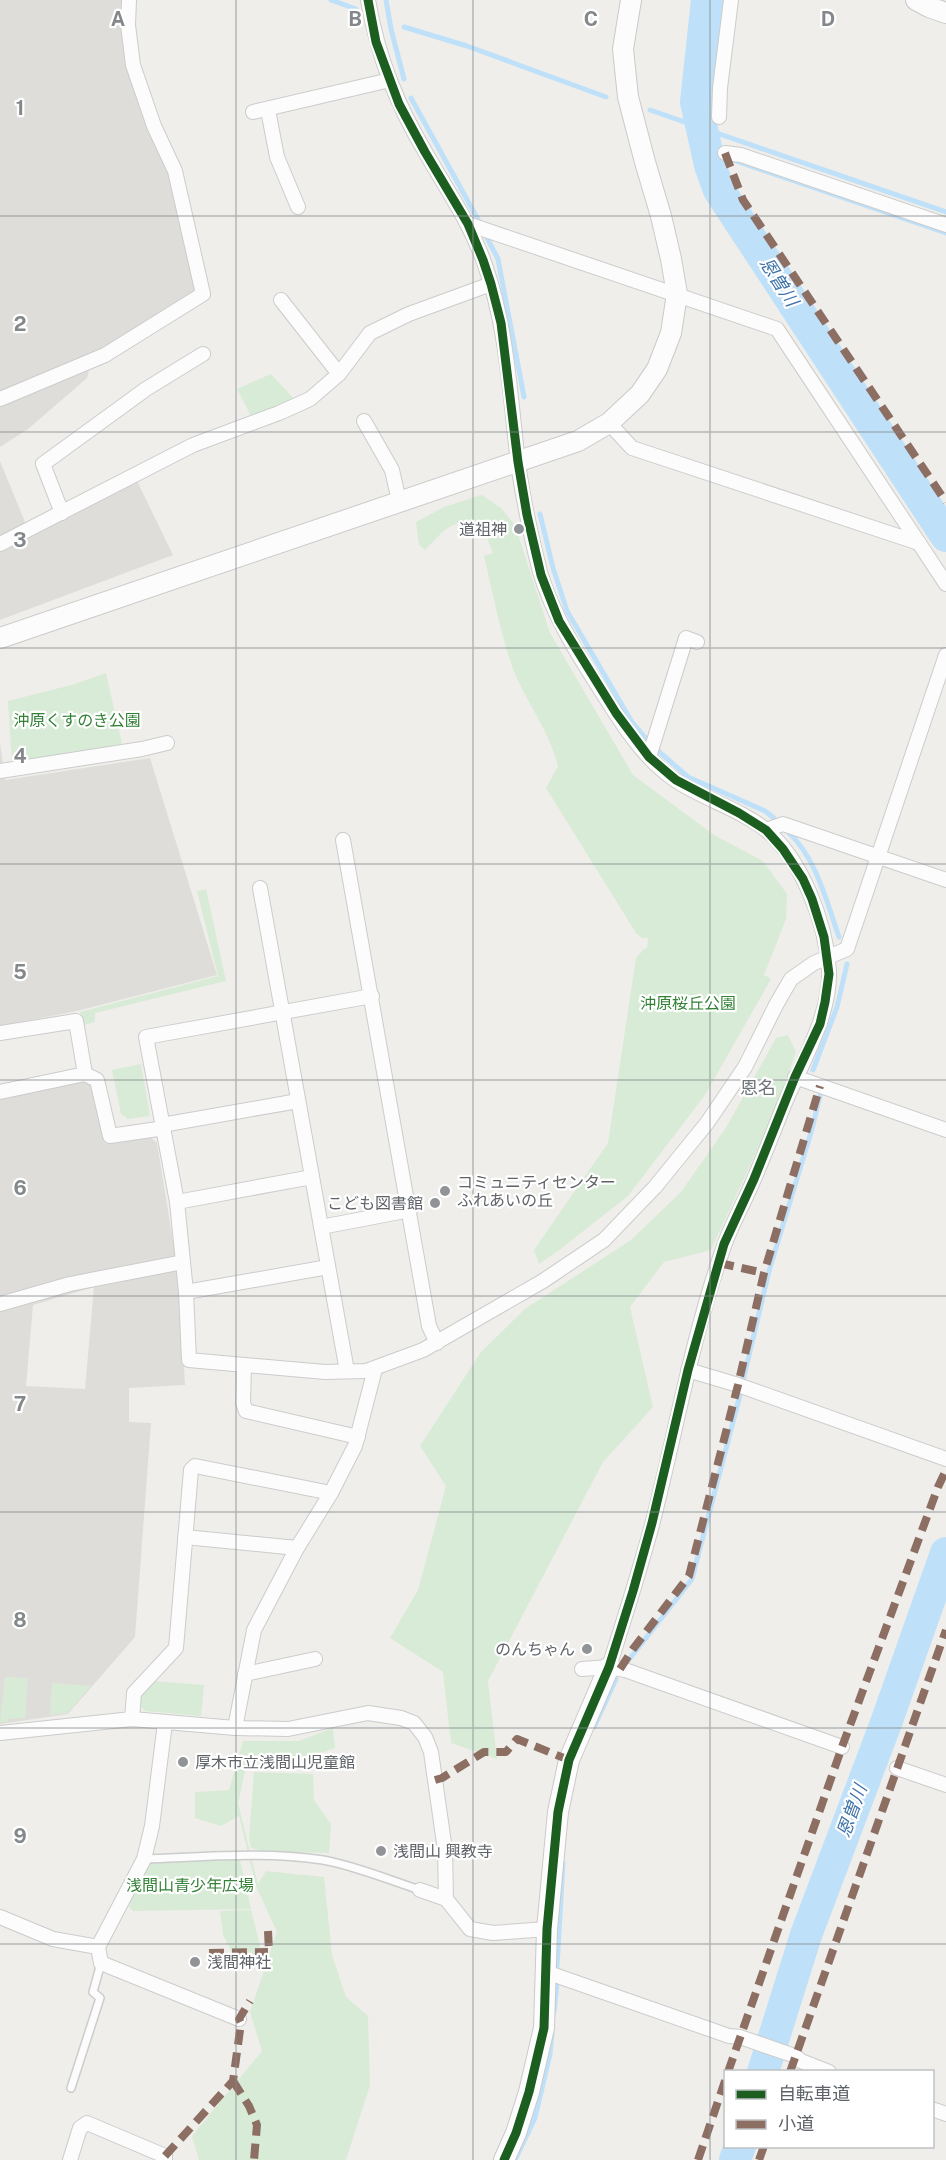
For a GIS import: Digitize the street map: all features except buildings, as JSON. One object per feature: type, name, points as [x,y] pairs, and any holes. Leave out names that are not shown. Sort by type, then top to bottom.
[{"type":"street","points":[[0,399],[105,355],[203,294],[175,171],[154,126],[133,65],[128,25],[129,0]]},
{"type":"street","points":[[368,0],[376,42],[399,104],[425,152],[479,228],[483,260],[501,323],[518,462],[527,515],[541,575],[559,621],[616,713],[649,757],[676,780],[766,830],[783,849],[808,888],[822,930],[829,974],[820,1024],[724,1244],[688,1370],[652,1523],[609,1667],[568,1760],[558,1812],[547,1929],[544,2028],[530,2092],[504,2160]]},
{"type":"street","points":[[0,638],[578,441],[609,423],[640,394],[657,369],[671,333],[677,294],[672,259],[628,97],[623,50],[631,0]]},
{"type":"street","points":[[719,117],[720,87],[731,0]]},
{"type":"street","points":[[916,0],[946,13]]},
{"type":"street","points":[[253,112],[390,80]]},
{"type":"street","points":[[268,110],[284,194],[298,207]]},
{"type":"street","points":[[725,153],[741,155],[946,225]]},
{"type":"street","points":[[479,228],[777,329],[946,584]]},
{"type":"street","points":[[0,544],[194,445],[310,399],[339,374],[370,333],[409,314],[491,285]]},
{"type":"street","points":[[281,300],[339,374]]},
{"type":"street","points":[[62,513],[42,464],[146,389],[203,354]]},
{"type":"street","points":[[364,421],[392,470],[399,501]]},
{"type":"street","points":[[609,423],[633,448],[919,543]]},
{"type":"street","points":[[649,757],[686,638]]},
{"type":"street","points":[[372,996],[147,1037],[177,1202],[186,1292],[189,1360],[325,1372],[375,1369],[411,1356],[437,1343],[543,1281],[604,1240],[616,1229],[655,1187],[707,1123],[745,1067],[789,982],[814,963],[847,949],[946,655]]},
{"type":"street","points":[[0,771],[167,743]]},
{"type":"street","points":[[766,830],[783,824],[946,880]]},
{"type":"street","points":[[343,840],[429,1326],[437,1343]]},
{"type":"street","points":[[260,888],[347,1371]]},
{"type":"street","points":[[0,1033],[76,1021],[85,1074]]},
{"type":"street","points":[[0,1092],[85,1074],[97,1080],[110,1136],[158,1129],[162,1125],[298,1101]]},
{"type":"street","points":[[795,1077],[946,1130]]},
{"type":"street","points":[[177,1202],[312,1177]]},
{"type":"street","points":[[321,1227],[410,1210]]},
{"type":"street","points":[[0,1304],[70,1284],[183,1262]]},
{"type":"street","points":[[186,1292],[328,1267]]},
{"type":"street","points":[[244,1365],[243,1403],[246,1411],[358,1437]]},
{"type":"street","points":[[235,1728],[254,1630],[297,1548],[331,1493],[358,1437],[375,1369]]},
{"type":"street","points":[[688,1370],[738,1385],[946,1459]]},
{"type":"street","points":[[132,1719],[134,1693],[176,1648],[191,1470],[195,1466],[331,1493]]},
{"type":"street","points":[[185,1537],[297,1548]]},
{"type":"street","points":[[246,1674],[315,1659]]},
{"type":"street","points":[[582,1670],[609,1667],[624,1670],[842,1747]]},
{"type":"street","points":[[0,1733],[132,1719],[235,1728],[288,1729],[368,1713],[401,1718],[414,1723],[425,1737],[431,1752],[445,1850],[446,1899]]},
{"type":"street","points":[[165,1723],[152,1826],[144,1858],[99,1947],[101,1963],[239,2019]]},
{"type":"street","points":[[897,1768],[946,1785]]},
{"type":"street","points":[[420,1890],[446,1899],[470,1929],[493,1933],[547,1929]]},
{"type":"street","points":[[0,1917],[53,1939],[99,1947]]},
{"type":"street","points":[[546,1972],[729,2036],[740,2037],[795,2056],[801,2061],[824,2070]]},
{"type":"street","points":[[70,2160],[80,2128],[87,2123],[165,2156],[165,2160]]},
{"type":"lane","points":[[144,1858],[256,1856],[323,1860],[420,1890]]},
{"type":"lane","points":[[71,2088],[100,1998],[93,1992],[101,1963]]},
{"type":"shaded area","points":[[0,0],[121,0],[121,22],[135,92],[171,172],[199,294],[93,356],[87,378],[28,429],[0,447]]},
{"type":"shaded area","points":[[0,461],[29,532],[135,477],[173,555],[0,620]]},
{"type":"shaded area","points":[[0,743],[5,780],[150,758],[217,975],[77,1011],[0,1026]]},
{"type":"shaded area","points":[[86,1080],[93,1086],[105,1143],[150,1137],[157,1143],[179,1278],[185,1385],[129,1388],[129,1422],[151,1423],[135,1637],[68,1714],[0,1724],[0,1097]],"holes":[[[94,1287],[85,1389],[26,1386],[33,1305]]]},
{"type":"green space","points":[[271,374],[296,401],[251,416],[237,389]]},
{"type":"green space","name":"沖原桜丘公園","points":[[482,495],[501,508],[515,525],[550,633],[633,775],[714,835],[763,861],[787,894],[786,919],[764,975],[771,979],[705,1095],[628,1196],[539,1264],[534,1250],[608,1143],[636,958],[647,948],[648,938],[642,938],[636,933],[546,788],[558,766],[549,740],[518,681],[508,655],[484,556],[493,553],[481,523],[455,524],[444,531],[425,550],[419,545],[416,522],[444,507]]},
{"type":"green space","name":"沖原くすのき公園","points":[[106,673],[122,744],[81,754],[12,764],[8,701],[75,684]]},
{"type":"green space","points":[[206,889],[226,981],[95,1013],[95,1022],[84,1025],[80,1012],[218,976],[197,891]]},
{"type":"green space","points":[[788,1035],[796,1052],[775,1111],[711,1250],[664,1262],[630,1307],[653,1407],[603,1462],[488,1681],[497,1759],[451,1743],[443,1672],[390,1638],[418,1590],[446,1486],[420,1446],[481,1352],[525,1309],[631,1240],[681,1192],[727,1126],[776,1038]]},
{"type":"green space","points":[[141,1064],[150,1116],[128,1119],[121,1114],[112,1070]]},
{"type":"green space","points":[[5,1677],[28,1678],[25,1718],[0,1722]]},
{"type":"green space","points":[[153,1681],[204,1685],[201,1716],[145,1711],[139,1705],[140,1695]]},
{"type":"green space","points":[[52,1683],[91,1686],[68,1713],[50,1715]]},
{"type":"green space","points":[[333,1728],[335,1748],[297,1761],[247,1763],[238,1803],[258,1884],[266,1871],[324,1877],[332,1955],[346,1997],[368,2016],[370,2085],[346,2160],[199,2160],[192,2136],[262,2051],[250,2012],[277,1932],[256,1886],[239,1816],[221,1826],[195,1818],[195,1792],[229,1790],[243,1741],[299,1741]]},
{"type":"green space","points":[[254,1772],[313,1774],[314,1800],[331,1824],[329,1853],[262,1851],[251,1848],[249,1839]]},
{"type":"green space","name":"浅間山青少年広場","points":[[146,1860],[240,1860],[251,1909],[133,1911],[129,1907]]},
{"type":"green space","points":[[251,1910],[260,1945],[255,1959],[234,1957],[223,1935],[220,1911]]},
{"type":"waterway","points":[[331,0],[356,9]]},
{"type":"waterway","points":[[386,0],[404,79]]},
{"type":"waterway","name":"恩曽川","points":[[707,0],[696,102],[710,165],[719,190],[946,536]]},
{"type":"waterway","points":[[404,27],[467,46],[606,97]]},
{"type":"waterway","points":[[411,98],[481,225]]},
{"type":"waterway","points":[[650,110],[946,212]]},
{"type":"waterway","points":[[730,159],[946,233]]},
{"type":"waterway","points":[[709,161],[720,160]]},
{"type":"waterway","points":[[485,234],[498,259],[524,397]]},
{"type":"waterway","points":[[540,514],[553,568],[567,611],[632,722],[648,741]]},
{"type":"waterway","points":[[656,749],[688,777],[765,811],[774,818]]},
{"type":"waterway","points":[[788,832],[798,842],[813,867],[839,937]]},
{"type":"waterway","points":[[813,1070],[837,1007],[847,964]]},
{"type":"waterway","points":[[743,1381],[769,1271],[820,1096]]},
{"type":"waterway","points":[[624,1666],[692,1579],[740,1395]]},
{"type":"waterway","name":"恩曽川","points":[[764,2070],[806,1935],[886,1723],[946,1553]]},
{"type":"waterway","points":[[594,1727],[616,1679]]},
{"type":"waterway","points":[[557,1966],[563,1863]]},
{"type":"waterway","points":[[554,2012],[557,1984]]},
{"type":"waterway","points":[[515,2160],[535,2118],[550,2054],[552,2033]]},
{"type":"waterway","name":"恩曽川","points":[[735,2160],[739,2148]]},
{"type":"marked path","points":[[725,153],[743,200],[946,502]]},
{"type":"marked path","points":[[620,1669],[689,1576],[764,1273],[820,1086]]},
{"type":"marked path","points":[[719,1263],[764,1273]]},
{"type":"marked path","points":[[729,2070],[842,1747],[946,1470]]},
{"type":"marked path","points":[[791,2070],[946,1630]]},
{"type":"marked path","points":[[435,1780],[484,1752],[506,1752],[517,1739],[569,1760]]},
{"type":"marked path","points":[[268,1931],[269,1951]]},
{"type":"marked path","points":[[209,1953],[268,1952]]},
{"type":"marked path","points":[[165,2156],[233,2081],[241,2023],[239,2019],[250,2001]]},
{"type":"marked path","points":[[233,2081],[249,2106],[257,2125],[254,2160]]},
{"type":"marked path","points":[[698,2160],[724,2084]]},
{"type":"marked path","points":[[759,2160],[763,2148]]},
{"type":"cycle path","points":[[368,0],[376,42],[399,104],[468,224],[491,284],[501,323],[518,462],[527,515],[541,575],[559,621],[616,713],[649,757],[676,780],[766,830],[783,849],[803,879],[812,899],[824,937],[829,974],[820,1024],[724,1244],[688,1370],[652,1523],[633,1591],[609,1667],[569,1760],[558,1812],[547,1929],[544,2028],[529,2092],[516,2133],[504,2160]]},
{"type":"place","name":"道祖神","points":[[519,529]]},
{"type":"place","name":"コミュニティセンター ふれあいの丘","points":[[445,1191]]},
{"type":"place","name":"こども図書館","points":[[435,1203]]},
{"type":"place","name":"のんちゃん","points":[[587,1649]]},
{"type":"place","name":"厚木市立浅間山児童館","points":[[183,1762]]},
{"type":"place","name":"浅間山 興教寺","points":[[381,1851]]},
{"type":"place","name":"浅間神社","points":[[195,1962]]},
{"type":"district","name":"恩名","points":[[758,1088]]}]
